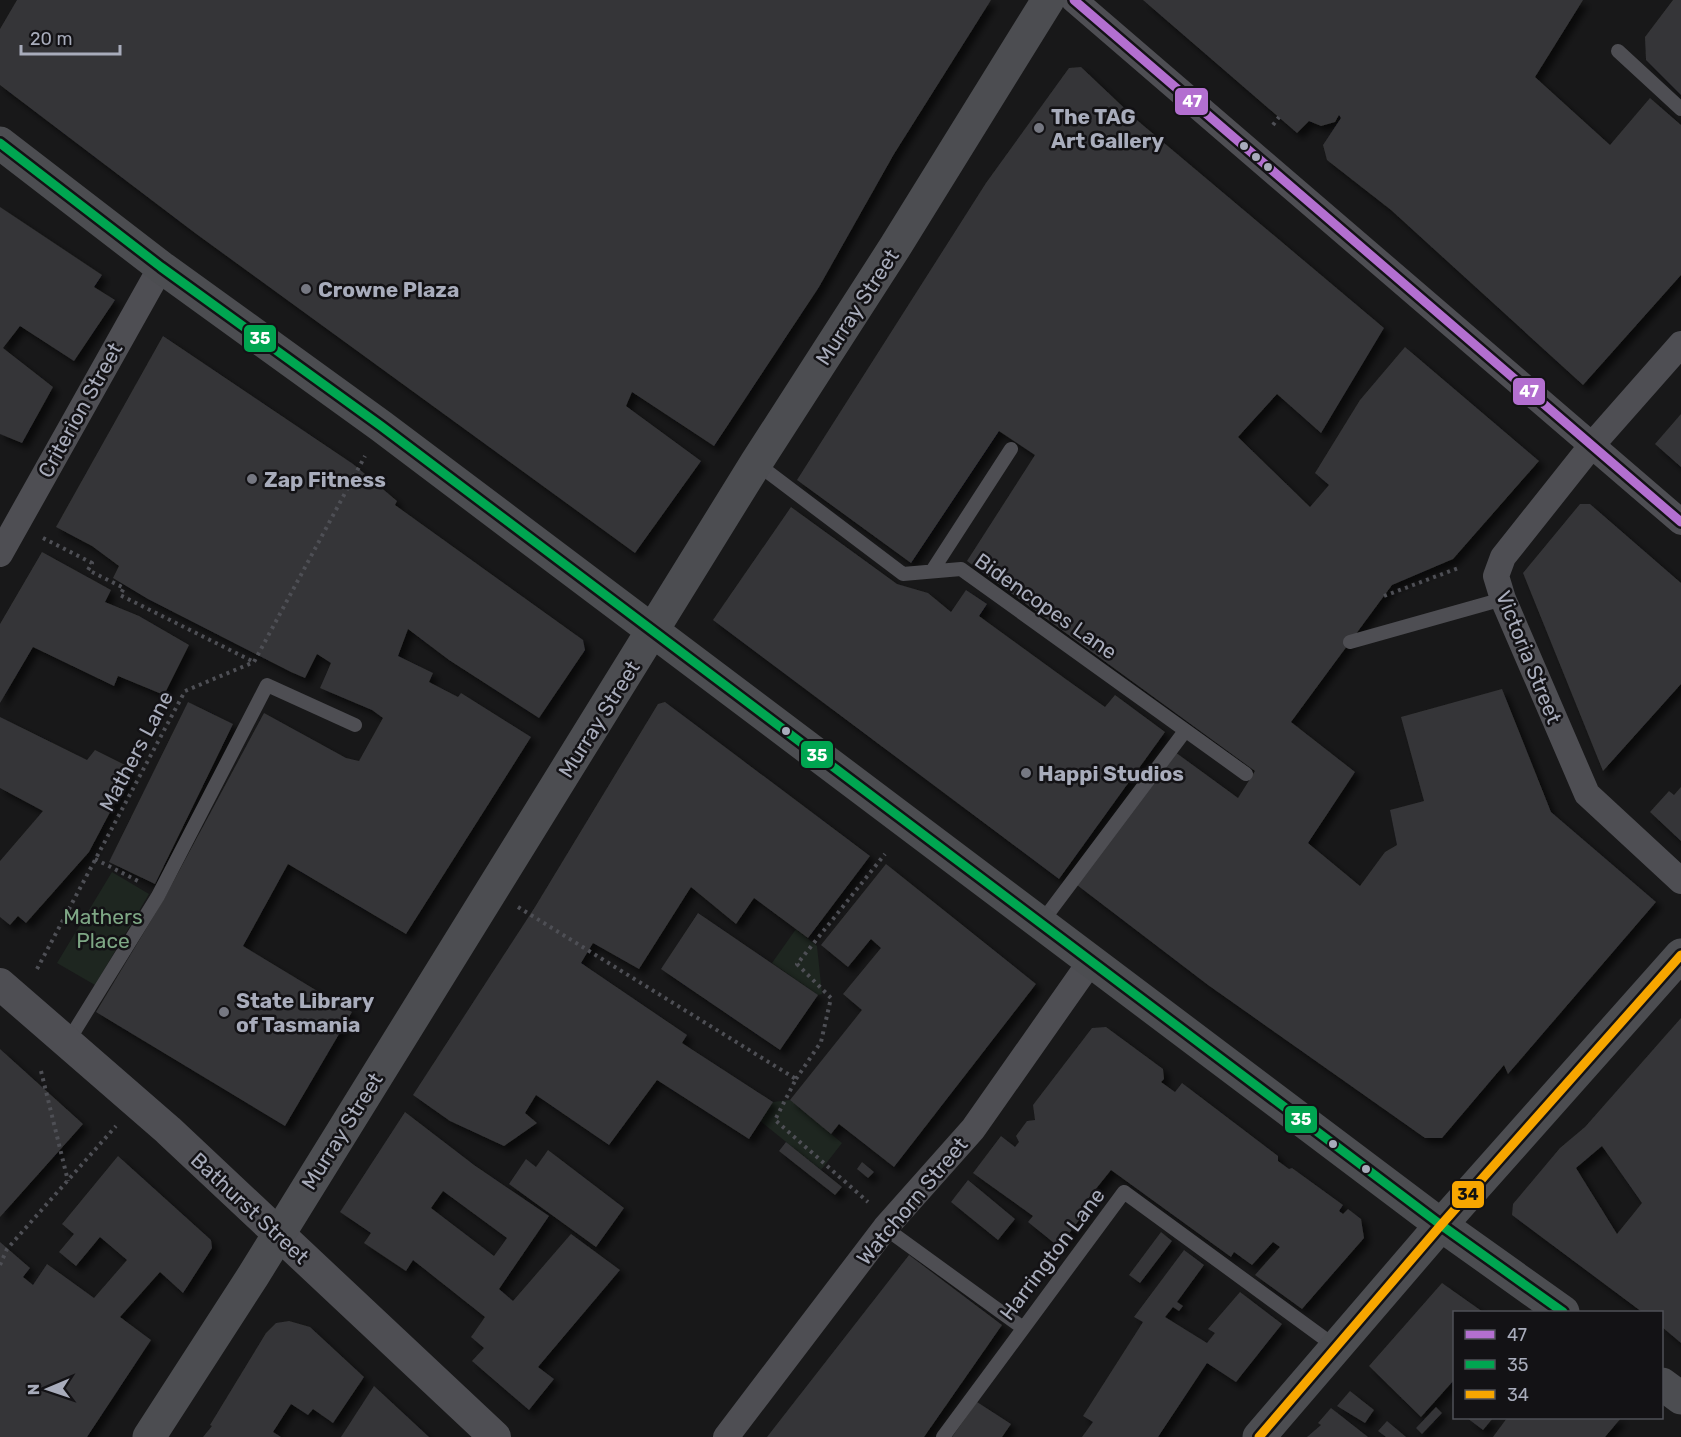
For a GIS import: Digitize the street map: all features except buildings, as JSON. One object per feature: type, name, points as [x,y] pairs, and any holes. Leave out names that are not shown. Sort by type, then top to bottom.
[{"type":"main road","name":"Murray Street","points":[[149,1437],[1048,0]]},
{"type":"main road","points":[[0,143],[161,267],[381,426],[1441,1225],[1562,1311]]},
{"type":"main road","points":[[1259,1437],[1441,1225],[1681,955]]},
{"type":"main road","points":[[1663,1385],[1681,1398]]},
{"type":"street","points":[[1074,0],[1681,522]]},
{"type":"street","name":"Criterion Street","points":[[0,554],[161,267]]},
{"type":"street","name":"Victoria Street","points":[[1681,344],[1592,445],[1503,557],[1496,576],[1525,656],[1587,794],[1681,881]]},
{"type":"street","name":"Watchorn Street","points":[[726,1437],[880,1218],[973,1129],[1091,961]]},
{"type":"street","name":"Bathurst Street","points":[[0,984],[136,1102],[495,1437]]},
{"type":"lane","points":[[1618,51],[1681,109]]},
{"type":"lane","points":[[932,572],[1011,449]]},
{"type":"lane","name":"Bidencopes Lane","points":[[756,464],[903,574],[961,569],[1246,774]]},
{"type":"lane","points":[[1350,642],[1503,598]]},
{"type":"lane","points":[[67,1043],[159,892],[267,685],[355,725]]},
{"type":"lane","points":[[1041,923],[1185,731]]},
{"type":"lane","name":"Harrington Lane","points":[[943,1437],[1124,1192],[1336,1347]]},
{"type":"lane","points":[[880,1218],[1023,1328]]},
{"type":"path","points":[[1272,124],[1279,117]]},
{"type":"path","points":[[39,536],[92,563],[88,570],[124,588],[120,595],[254,662],[381,426]]},
{"type":"path","points":[[1384,596],[1461,567]]},
{"type":"path","name":"Mathers Lane","points":[[37,969],[186,691],[254,662]]},
{"type":"path","points":[[880,1218],[775,1120],[796,1078],[821,1042],[831,998],[797,964],[885,854]]},
{"type":"path","points":[[95,859],[159,892]]},
{"type":"path","points":[[492,891],[796,1078]]},
{"type":"path","points":[[41,1071],[68,1182]]},
{"type":"path","points":[[0,1265],[7,1249],[136,1102]]},
{"type":"green space","name":"Mathers Place","points":[[112,872],[149,894],[95,985],[57,963]]},
{"type":"green space","points":[[796,929],[817,946],[822,994],[818,995],[772,963]]},
{"type":"green space","points":[[790,1100],[842,1143],[821,1170],[760,1121],[773,1102]]},
{"type":"transit line","name":"47","points":[[1074,0],[1681,522]]},
{"type":"transit line","name":"35","points":[[0,143],[161,267],[381,426],[1441,1225],[1562,1311]]},
{"type":"transit line","name":"34","points":[[1259,1437],[1441,1225],[1681,955]]},
{"type":"place","name":"The TAG Art Gallery","points":[[1039,128]]},
{"type":"place","name":"Crowne Plaza","points":[[306,289]]},
{"type":"place","name":"Zap Fitness","points":[[252,479]]},
{"type":"place","name":"Happi Studios","points":[[1026,773]]},
{"type":"place","name":"State Library of Tasmania","points":[[224,1012]]}]
